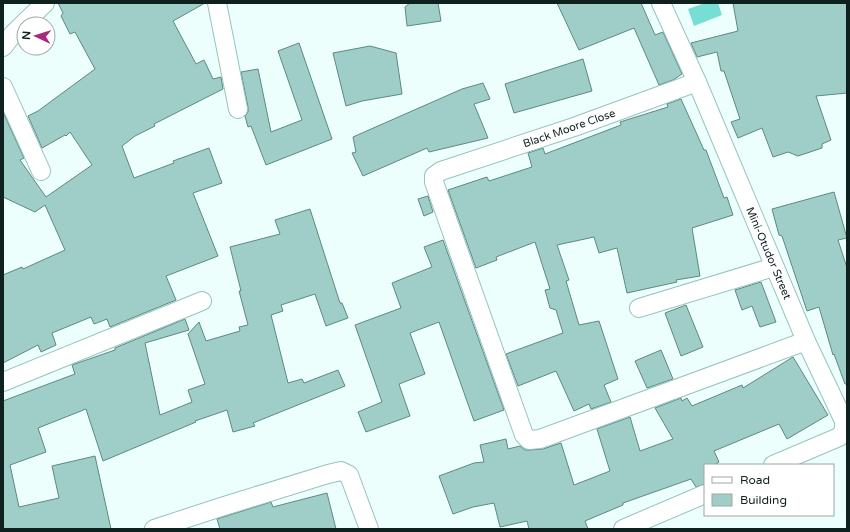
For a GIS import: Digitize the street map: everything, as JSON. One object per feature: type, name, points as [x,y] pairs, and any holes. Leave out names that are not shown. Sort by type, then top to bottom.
[{"type":"street","points":[[3,47],[13,34],[45,3]]},
{"type":"street","points":[[217,3],[238,109]]},
{"type":"street","name":"Mini-Otudor Street","points":[[661,3],[697,82],[806,341],[844,421],[844,431],[839,437],[775,464]]},
{"type":"street","name":"Black Moore Close","points":[[697,82],[574,127],[441,171],[434,176],[434,182],[524,435],[529,440],[540,439],[806,341]]},
{"type":"street","points":[[3,86],[41,171]]},
{"type":"street","points":[[639,308],[774,267]]},
{"type":"street","points":[[3,382],[202,301]]},
{"type":"street","points":[[154,529],[262,494],[341,471],[349,475],[369,529]]},
{"type":"street","points":[[624,529],[704,494]]},
{"type":"water","points":[[705,3],[718,3],[722,15],[694,26],[688,9]]},
{"type":"building","points":[[58,3],[205,3],[173,21],[196,64],[204,60],[213,79],[221,77],[223,89],[154,124],[155,126],[135,136],[122,146],[134,178],[174,163],[173,161],[209,148],[222,183],[193,193],[218,256],[166,276],[176,300],[110,327],[107,319],[94,324],[91,317],[52,333],[56,345],[41,352],[38,345],[3,363],[3,275],[22,267],[23,269],[65,250],[45,205],[35,212],[3,197],[3,112],[24,158],[20,160],[46,197],[92,165],[70,132],[66,136],[65,135],[42,148],[28,116],[38,111],[95,69],[75,32],[70,34],[61,16],[63,13]]},
{"type":"building","points":[[410,3],[438,3],[441,21],[407,26],[405,7]]},
{"type":"building","points":[[557,3],[641,3],[655,35],[663,32],[682,74],[673,80],[659,85],[634,28],[579,50]]},
{"type":"building","points":[[733,3],[847,3],[847,93],[816,96],[831,140],[822,144],[822,148],[798,156],[788,152],[773,157],[762,128],[738,138],[731,122],[740,119],[724,71],[721,71],[717,52],[697,57],[691,43],[738,31]]},
{"type":"building","points":[[299,43],[332,139],[266,165],[251,126],[248,127],[245,116],[248,112],[248,107],[241,72],[258,69],[271,132],[302,120],[278,51]]},
{"type":"building","points":[[370,46],[396,53],[402,94],[362,101],[346,106],[333,53]]},
{"type":"building","points":[[583,59],[592,91],[514,113],[505,84]]},
{"type":"building","points":[[483,83],[490,99],[474,104],[488,138],[429,152],[427,148],[363,176],[352,153],[356,152],[353,137],[462,89]]},
{"type":"building","points":[[681,99],[704,150],[706,150],[724,198],[727,197],[733,215],[692,228],[700,276],[676,280],[677,282],[627,293],[617,248],[599,253],[594,237],[557,245],[569,280],[566,281],[579,325],[599,321],[618,379],[604,385],[611,402],[591,409],[589,404],[574,411],[556,371],[518,386],[506,354],[563,333],[556,310],[550,308],[545,290],[550,289],[535,242],[496,257],[497,260],[476,268],[448,190],[487,177],[489,181],[532,167],[528,153],[543,148],[545,154],[621,125],[620,122],[668,107],[667,104]]},
{"type":"building","points":[[834,192],[847,238],[838,240],[847,268],[847,384],[845,384],[834,354],[833,355],[819,307],[807,311],[782,236],[779,235],[772,209]]},
{"type":"building","points":[[428,196],[433,212],[424,216],[418,199]]},
{"type":"building","points":[[310,209],[340,303],[342,303],[348,318],[326,326],[315,294],[281,305],[283,311],[271,315],[288,383],[302,379],[304,383],[338,370],[345,386],[253,423],[255,426],[233,432],[227,410],[195,421],[196,422],[103,461],[86,409],[38,428],[46,452],[10,465],[19,507],[59,498],[52,466],[95,456],[111,529],[3,529],[3,401],[75,374],[72,365],[115,350],[115,348],[185,319],[189,330],[145,343],[160,415],[192,402],[188,390],[205,384],[188,334],[199,322],[206,341],[240,331],[239,327],[248,325],[230,247],[280,234],[275,220]]},
{"type":"building","points":[[443,240],[504,410],[474,421],[439,322],[410,333],[425,374],[399,384],[410,416],[366,432],[358,412],[382,402],[355,325],[401,308],[392,283],[432,267],[424,247]]},
{"type":"building","points":[[761,282],[776,322],[760,327],[752,306],[742,310],[735,290]]},
{"type":"building","points":[[686,305],[703,347],[681,356],[665,313]]},
{"type":"building","points":[[661,350],[673,379],[647,388],[635,361]]},
{"type":"building","points":[[793,357],[828,415],[787,439],[779,424],[714,451],[719,462],[716,464],[704,464],[704,484],[696,487],[691,479],[623,503],[623,505],[585,521],[588,529],[529,529],[527,521],[500,527],[494,503],[473,507],[453,514],[439,476],[474,463],[484,462],[480,445],[506,439],[508,449],[520,446],[525,450],[543,449],[561,443],[574,485],[610,471],[597,429],[630,417],[640,451],[673,439],[655,408],[681,398],[682,401],[687,398],[692,406],[742,385],[743,388]]},
{"type":"building","points":[[327,493],[336,529],[220,529],[217,519],[271,502],[273,507]]}]
